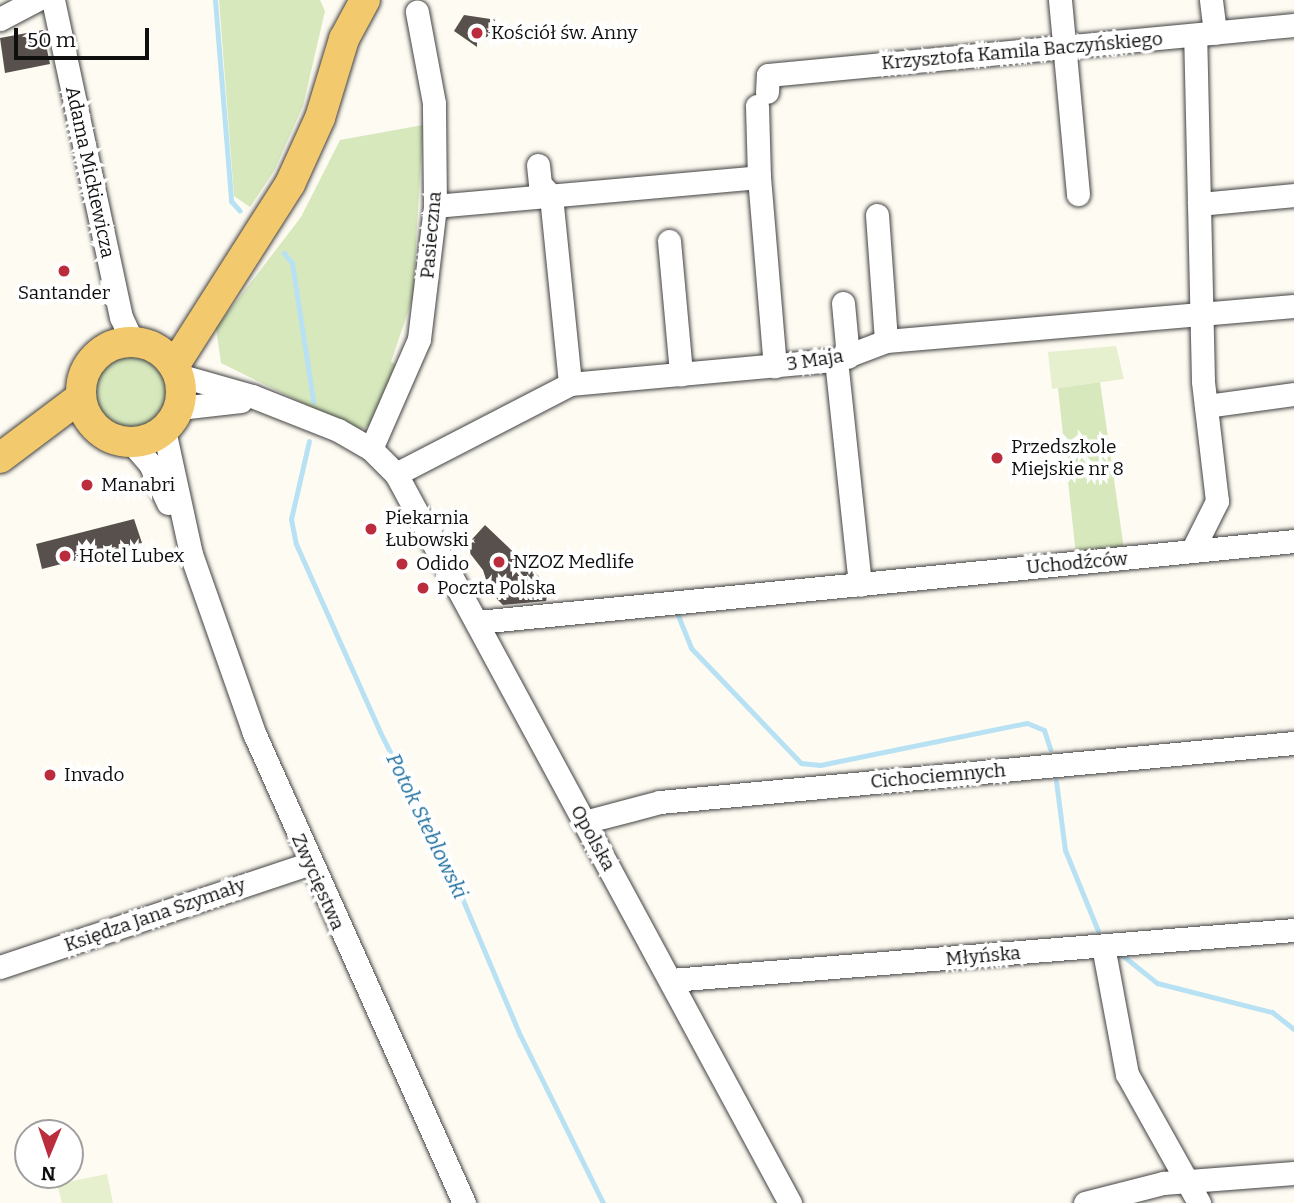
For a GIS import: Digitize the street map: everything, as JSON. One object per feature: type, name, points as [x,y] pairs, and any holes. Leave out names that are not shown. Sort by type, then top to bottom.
[{"type":"main road","points":[[344,0],[344,39]]},
{"type":"main road","points":[[5,454],[80,430],[98,430],[131,442],[171,419],[176,370],[235,268],[270,218],[320,118],[344,39],[365,0]]},
{"type":"main road","points":[[5,454],[81,397],[93,358],[140,343],[235,268]]},
{"type":"main road","points":[[140,343],[176,370]]},
{"type":"main road","points":[[81,397],[98,430]]},
{"type":"street","points":[[0,19],[36,0]]},
{"type":"street","name":"Adama Mickiewicza","points":[[53,0],[121,317],[140,343]]},
{"type":"street","points":[[1060,0],[1078,194]]},
{"type":"street","points":[[1192,551],[1217,501],[1206,406],[1200,311],[1199,204],[1205,34],[1211,0]]},
{"type":"street","name":"Pasieczna","points":[[370,449],[419,339],[435,206],[434,103],[417,12]]},
{"type":"street","name":"Krzysztofa Kamila Baczyńskiego","points":[[759,177],[762,99],[768,75],[1294,25]]},
{"type":"street","points":[[538,165],[540,184],[551,196],[570,384]]},
{"type":"street","points":[[435,206],[759,177],[775,366]]},
{"type":"street","points":[[1199,204],[1294,195]]},
{"type":"street","points":[[877,215],[886,341]]},
{"type":"street","points":[[669,241],[681,374]]},
{"type":"street","points":[[843,303],[842,358],[860,585]]},
{"type":"street","name":"3 Maja","points":[[396,474],[570,384],[842,358],[886,341],[1200,311],[1294,306]]},
{"type":"street","points":[[176,370],[269,404],[370,449],[396,474]]},
{"type":"street","points":[[1206,406],[1294,394]]},
{"type":"street","points":[[171,419],[212,402],[269,404]]},
{"type":"street","name":"Zwycięstwa","points":[[171,419],[191,554]]},
{"type":"street","name":"Zwycięstwa","points":[[131,442],[150,464],[191,554],[254,733],[464,1203]]},
{"type":"street","name":"Opolska","points":[[396,474],[790,1203]]},
{"type":"street","name":"Uchodźców","points":[[478,622],[1294,541]]},
{"type":"street","name":"Cichociemnych","points":[[584,822],[660,802],[1294,743]]},
{"type":"street","name":"Księdza Jana Szymały","points":[[0,967],[310,863]]},
{"type":"street","name":"Młyńska","points":[[671,980],[1294,930]]},
{"type":"street","points":[[1103,946],[1127,1074],[1199,1203]]},
{"type":"street","points":[[1085,1203],[1186,1181],[1294,1173]]},
{"type":"green space","points":[[219,0],[320,0],[325,11],[303,106],[274,171],[250,207],[234,196]]},
{"type":"green space","points":[[423,125],[413,297],[391,362],[399,366],[375,422],[359,431],[221,363],[216,328],[301,217],[340,140]]},
{"type":"green space","points":[[1116,346],[1124,379],[1052,389],[1048,352]]},
{"type":"green space","points":[[131,355],[146,358],[158,366],[166,378],[169,393],[166,408],[158,420],[146,428],[131,431],[116,428],[104,420],[96,408],[93,393],[96,378],[104,366],[116,358]]},
{"type":"green space","points":[[1100,382],[1124,549],[1076,555],[1058,388]]},
{"type":"green space","points":[[107,1174],[113,1203],[62,1203],[58,1189],[84,1189],[84,1179]]},
{"type":"building","name":"Kościół św. Anny","points":[[464,15],[497,20],[497,36],[477,38],[477,47],[454,31]]},
{"type":"building","points":[[43,30],[50,64],[5,73],[0,38]]},
{"type":"building","name":"Hotel Lubex","points":[[134,519],[142,543],[42,569],[36,544]]},
{"type":"building","name":"NZOZ Medlife","points":[[485,525],[549,586],[546,601],[503,605],[490,592],[483,570],[465,547]]},
{"type":"waterway","name":"Potok Steblowski","points":[[215,0],[231,201],[240,211]]},
{"type":"waterway","name":"Potok Steblowski","points":[[284,253],[292,263],[313,401]]},
{"type":"waterway","name":"Potok Steblowski","points":[[309,441],[291,519],[296,544],[380,732],[454,879],[520,1035],[603,1203]]},
{"type":"waterway","points":[[677,613],[691,648],[801,763],[820,765],[1027,723],[1044,730],[1050,749]]},
{"type":"waterway","points":[[1056,781],[1065,850],[1098,931]]},
{"type":"waterway","points":[[1122,955],[1157,983],[1272,1012],[1294,1029]]},
{"type":"place","name":"Kościół św. Anny","points":[[477,33]]},
{"type":"place","name":"Santander","points":[[64,271]]},
{"type":"place","name":"Przedszkole Miejskie nr 8","points":[[997,458]]},
{"type":"place","name":"Manabri","points":[[87,485]]},
{"type":"place","name":"Piekarnia Łubowski","points":[[371,529]]},
{"type":"place","name":"Hotel Lubex","points":[[65,556]]},
{"type":"place","name":"NZOZ Medlife","points":[[499,562]]},
{"type":"place","name":"Odido","points":[[402,564]]},
{"type":"place","name":"Poczta Polska","points":[[423,588]]},
{"type":"place","name":"Invado","points":[[50,775]]}]
